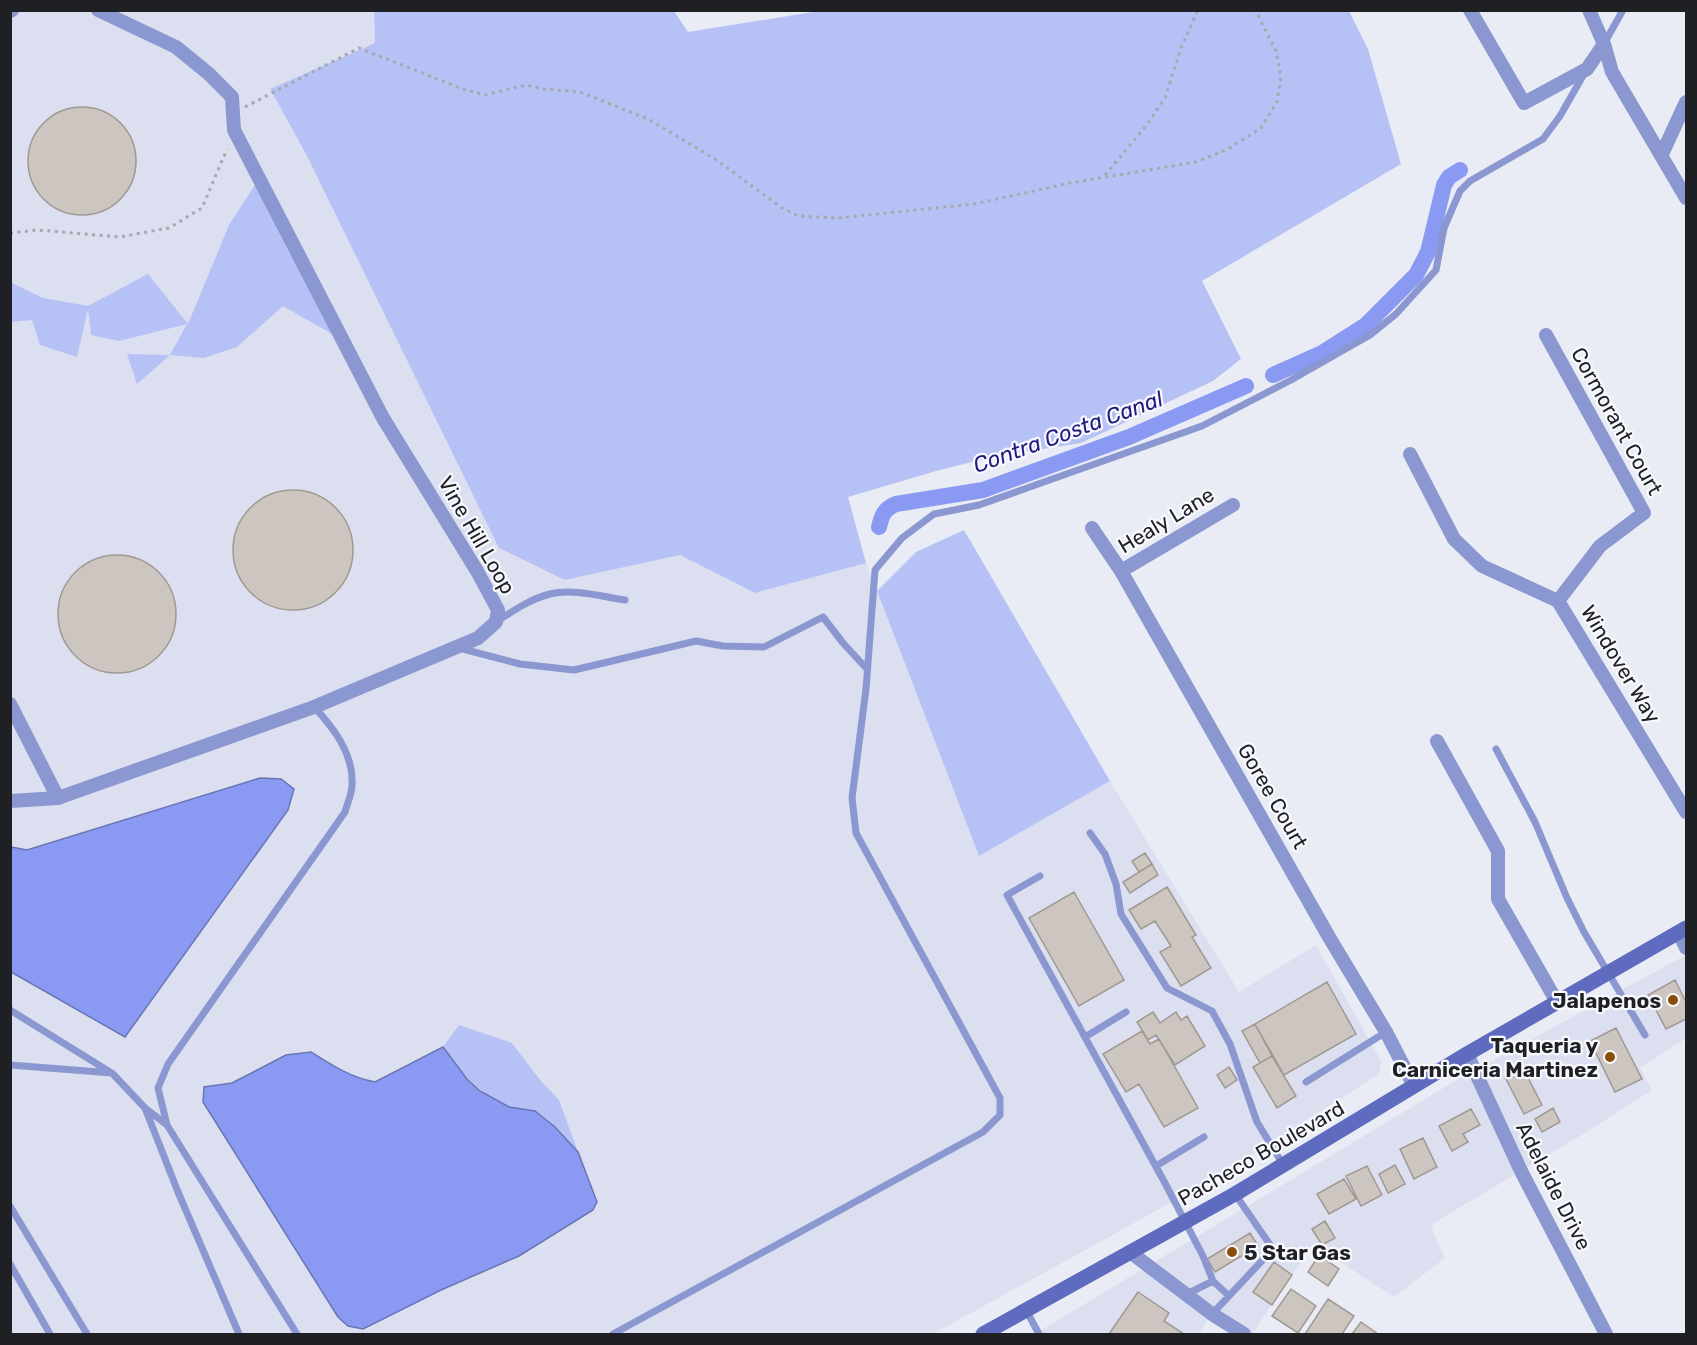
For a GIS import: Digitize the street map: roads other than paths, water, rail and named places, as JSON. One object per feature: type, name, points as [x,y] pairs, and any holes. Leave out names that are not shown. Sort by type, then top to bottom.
[{"type":"main road","name":"Pacheco Boulevard","points":[[983,1335],[1284,1166],[1467,1054],[1683,931]]},
{"type":"street","name":"Vine Hill Loop","points":[[10,801],[58,798],[314,706],[478,638],[496,622],[498,610],[477,571],[383,418],[234,130],[232,97],[176,47],[98,10]]},
{"type":"street","points":[[1470,10],[1524,103],[1587,69],[1604,44]]},
{"type":"street","points":[[1589,10],[1604,44],[1612,72],[1686,198]]},
{"type":"street","points":[[1662,154],[1686,102]]},
{"type":"street","name":"Cormorant Court","points":[[1546,335],[1644,513],[1600,546],[1558,601]]},
{"type":"street","name":"Windover Way","points":[[1410,454],[1454,539],[1482,566],[1558,601],[1686,812]]},
{"type":"street","name":"Healy Lane","points":[[1121,571],[1233,505]]},
{"type":"street","name":"Goree Court","points":[[1092,528],[1121,571],[1329,937],[1386,1032],[1414,1086]]},
{"type":"street","points":[[10,704],[58,798]]},
{"type":"street","points":[[1437,741],[1498,851],[1498,899],[1557,1002]]},
{"type":"street","points":[[1683,931],[1686,948]]},
{"type":"street","name":"Adelaide Drive","points":[[1467,1054],[1522,1173],[1606,1335]]},
{"type":"street","points":[[1130,1252],[1212,1314],[1244,1335]]},
{"type":"lane","points":[[1604,44],[1623,10]]},
{"type":"lane","points":[[613,1335],[983,1132],[1000,1115],[1000,1098],[856,833],[852,798],[867,669],[875,570],[902,538],[934,514],[979,505],[1202,426],[1291,380],[1370,335],[1396,314],[1436,270],[1444,228],[1460,191],[1470,181],[1543,139],[1560,116],[1587,69]]},
{"type":"lane","points":[[496,622],[523,605],[552,593],[584,594],[625,600]]},
{"type":"lane","points":[[456,647],[520,664],[574,670],[696,641],[723,646],[764,646],[823,617],[867,669]]},
{"type":"lane","points":[[297,1335],[167,1125],[158,1088],[168,1064],[345,812],[352,784],[347,754],[333,727],[314,706]]},
{"type":"lane","points":[[1496,749],[1535,822],[1578,918],[1645,1035]]},
{"type":"lane","points":[[1090,833],[1105,854],[1116,884],[1121,914],[1167,988],[1212,1011],[1230,1044],[1257,1122],[1284,1166]]},
{"type":"lane","points":[[1040,876],[1006,895],[1156,1166],[1203,1256],[1213,1281],[1229,1296]]},
{"type":"lane","points":[[10,1010],[112,1073],[145,1107],[167,1125]]},
{"type":"lane","points":[[1085,1037],[1126,1012]]},
{"type":"lane","points":[[1306,1082],[1386,1032]]},
{"type":"lane","points":[[10,1065],[112,1073]]},
{"type":"lane","points":[[145,1107],[178,1192],[239,1335]]},
{"type":"lane","points":[[1156,1166],[1204,1137]]},
{"type":"lane","points":[[1212,1314],[1273,1250],[1235,1194]]},
{"type":"lane","points":[[10,1206],[87,1335]]},
{"type":"lane","points":[[10,1264],[50,1335]]},
{"type":"lane","points":[[1187,1295],[1213,1281]]},
{"type":"lane","points":[[1026,1310],[1038,1335]]},
{"type":"water","points":[[260,778],[281,779],[294,789],[288,810],[125,1037],[11,972],[11,847],[27,850]]},
{"type":"water","points":[[443,1047],[467,1079],[480,1091],[509,1107],[535,1111],[554,1126],[578,1152],[597,1202],[593,1210],[519,1256],[441,1290],[363,1329],[348,1326],[338,1317],[203,1102],[204,1087],[232,1083],[286,1055],[311,1052],[350,1074],[375,1082]]},
{"type":"waterway","name":"Contra Costa Canal","points":[[1273,375],[1322,353],[1366,325],[1416,275],[1428,252],[1444,185],[1449,177],[1460,170]]},
{"type":"waterway","name":"Contra Costa Canal","points":[[879,527],[884,513],[896,504],[983,490],[1129,437],[1246,386]]},
{"type":"place","name":"Jalapenos","points":[[1673,1000]]},
{"type":"place","name":"Taqueria y Carniceria Martinez","points":[[1610,1057]]},
{"type":"place","name":"5 Star Gas","points":[[1232,1252]]}]
